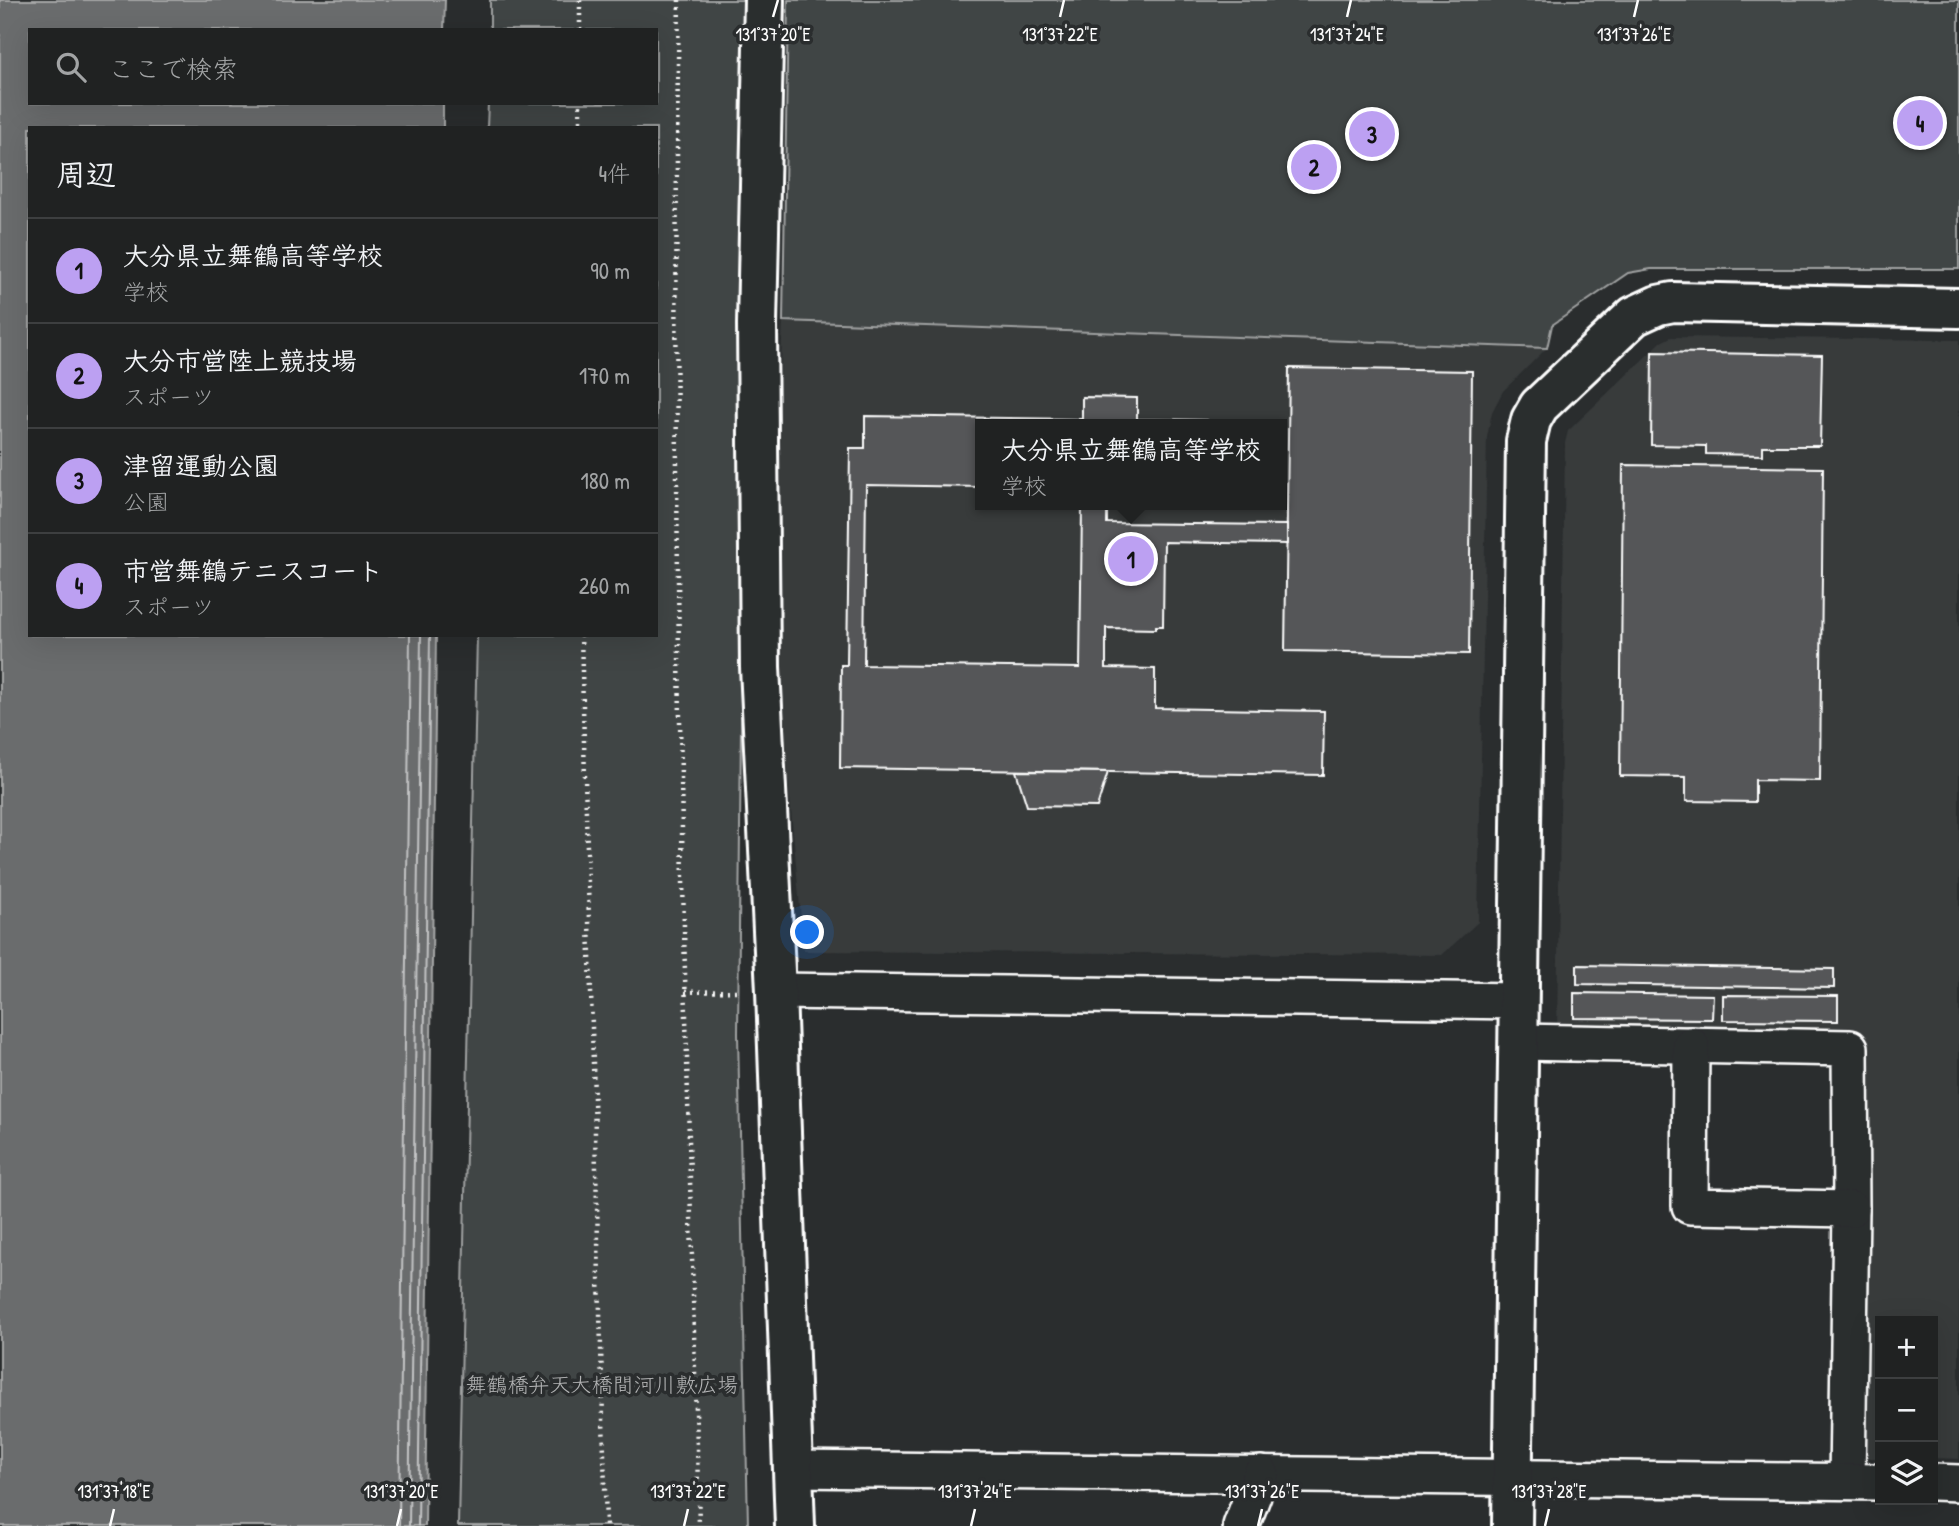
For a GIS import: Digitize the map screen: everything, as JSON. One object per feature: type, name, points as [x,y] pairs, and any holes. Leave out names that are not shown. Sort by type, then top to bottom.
[{"type":"street","points":[[764,0],[757,325],[760,640],[776,990],[795,1526]]},
{"type":"street","points":[[1512,1526],[1526,441],[1531,420],[1539,406],[1634,316],[1658,304],[1672,302],[1959,308]]},
{"type":"street","points":[[776,990],[1519,1001]]},
{"type":"street","points":[[794,1469],[1864,1482],[1851,1209],[1850,1048],[1518,1042]]},
{"type":"street","points":[[1691,1045],[1690,1206],[1851,1209]]},
{"type":"street","points":[[1241,1526],[1261,1474]]},
{"type":"street","points":[[1938,1482],[1959,1483]]},
{"type":"path","points":[[580,0],[580,28]]},
{"type":"path","points":[[679,0],[677,517],[685,992],[699,1526]]},
{"type":"path","points":[[580,105],[580,126]]},
{"type":"path","points":[[581,637],[606,1526]]},
{"type":"path","points":[[685,992],[776,990]]},
{"type":"shaded area","points":[[783,321],[1547,348],[1503,391],[1492,412],[1487,437],[1478,922],[1442,955],[804,951],[785,746],[777,437]]},
{"type":"shaded area","points":[[1671,337],[1959,340],[1959,1459],[1938,1458],[1938,1316],[1875,1316],[1875,1458],[1870,1458],[1857,1445],[1863,1036],[1557,1031],[1565,443],[1568,431],[1661,342]]},
{"type":"green space","name":"舞鶴橋弁天大橋間河川敷広場","points":[[490,0],[748,0],[738,1034],[748,1526],[458,1526],[477,637],[658,637],[658,126],[487,126],[488,105],[658,105],[658,28],[490,28]]},
{"type":"green space","points":[[788,0],[1959,0],[1959,269],[1651,269],[1628,273],[1552,325],[1547,348],[783,321]]},
{"type":"water","points":[[0,0],[445,0],[444,28],[28,28],[28,105],[443,105],[443,126],[28,126],[28,637],[436,637],[425,1526],[0,1526]]},
{"type":"building","points":[[1652,352],[1822,355],[1820,446],[1763,446],[1763,455],[1706,454],[1706,446],[1651,445]]},
{"type":"building","points":[[1289,368],[1472,371],[1469,654],[1285,651]]},
{"type":"building","points":[[1082,397],[1137,398],[1137,419],[1082,419]]},
{"type":"building","points":[[865,416],[1082,419],[975,419],[975,487],[866,485],[864,665],[1080,668],[1082,510],[1107,510],[1107,523],[1287,525],[1287,544],[1164,542],[1163,626],[1156,626],[1156,629],[1106,628],[1106,668],[1155,669],[1155,708],[1324,711],[1323,775],[840,768],[841,665],[847,665],[850,448],[865,448]]},
{"type":"building","points":[[1623,465],[1823,468],[1820,781],[1755,780],[1755,802],[1686,801],[1686,777],[1620,776]]},
{"type":"building","points":[[1016,771],[1108,772],[1097,807],[1027,806]]},
{"type":"building","points":[[1577,965],[1834,969],[1834,988],[1577,984]]},
{"type":"building","points":[[1574,993],[1713,995],[1712,1019],[1574,1018]]},
{"type":"building","points":[[1723,995],[1838,996],[1838,1021],[1723,1020]]},
{"type":"place","name":"市営舞鶴テニスコート","points":[[1920,123]]},
{"type":"place","name":"津留運動公園","points":[[1372,134]]},
{"type":"place","name":"大分市営陸上競技場","points":[[1314,167]]},
{"type":"place","name":"大分県立舞鶴高等学校","points":[[1131,559]]}]
